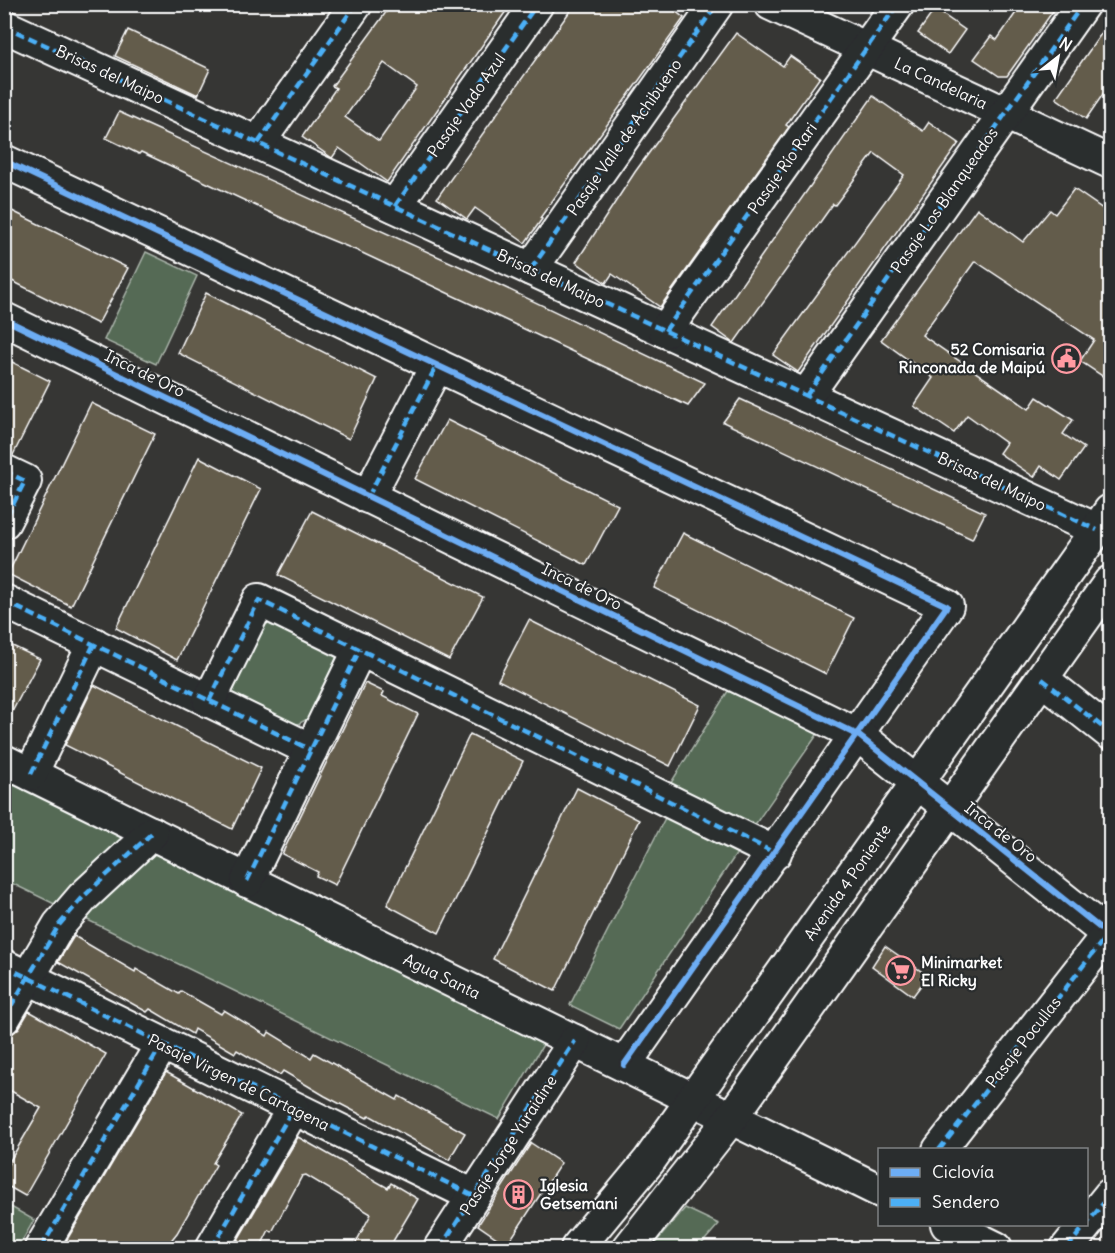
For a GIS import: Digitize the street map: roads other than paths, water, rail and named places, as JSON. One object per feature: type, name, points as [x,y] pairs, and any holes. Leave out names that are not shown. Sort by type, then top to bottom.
[{"type":"street","points":[[258,143],[356,4]]},
{"type":"street","name":"Pasaje Vado Azul","points":[[395,206],[537,4]]},
{"type":"street","name":"Pasaje Valle de Achibueno","points":[[531,269],[717,4]]},
{"type":"street","name":"La Candelaria","points":[[771,4],[1110,162]]},
{"type":"street","name":"Pasaje Río Rari","points":[[665,331],[898,4]]},
{"type":"street","name":"Pasaje Los Blanqueados","points":[[806,396],[1083,4]]},
{"type":"street","name":"Brisas del Maipo","points":[[10,25],[258,143],[806,396],[1104,520]]},
{"type":"street","points":[[4,160],[947,606],[776,853],[624,1065]]},
{"type":"street","name":"Inca de Oro","points":[[4,319],[858,735],[1109,935]]},
{"type":"street","points":[[368,497],[437,365]]},
{"type":"street","points":[[4,471],[25,481],[4,522]]},
{"type":"street","name":"Avenida 4 Poniente","points":[[577,1248],[649,1161],[1104,520]]},
{"type":"street","points":[[634,1247],[731,1118],[1110,582]]},
{"type":"street","points":[[209,701],[259,600],[776,853]]},
{"type":"street","points":[[4,601],[311,750]]},
{"type":"street","points":[[18,767],[94,644]]},
{"type":"street","points":[[247,880],[360,649]]},
{"type":"street","points":[[1042,679],[1110,733]]},
{"type":"street","name":"Agua Santa","points":[[18,767],[878,1191]]},
{"type":"street","points":[[4,1018],[17,972],[83,897],[152,833]]},
{"type":"street","name":"Pasaje Pocullas","points":[[940,1148],[1109,935]]},
{"type":"street","name":"Pasaje Virgen de Cartagena","points":[[17,972],[474,1196]]},
{"type":"street","name":"Pasaje Jorge Yuraidine","points":[[441,1248],[575,1041]]},
{"type":"street","points":[[41,1248],[162,1044]]},
{"type":"street","points":[[212,1248],[293,1109]]},
{"type":"street","points":[[1088,1223],[1110,1195]]},
{"type":"street","points":[[951,1226],[996,1248]]},
{"type":"street","points":[[1068,1248],[1085,1226]]},
{"type":"place","name":"52 Comisaria Rinconada de Maipú","points":[[1066,358]]},
{"type":"place","name":"Minimarket El Ricky","points":[[900,971]]},
{"type":"place","name":"Iglesia Getsemani","points":[[519,1194]]}]
